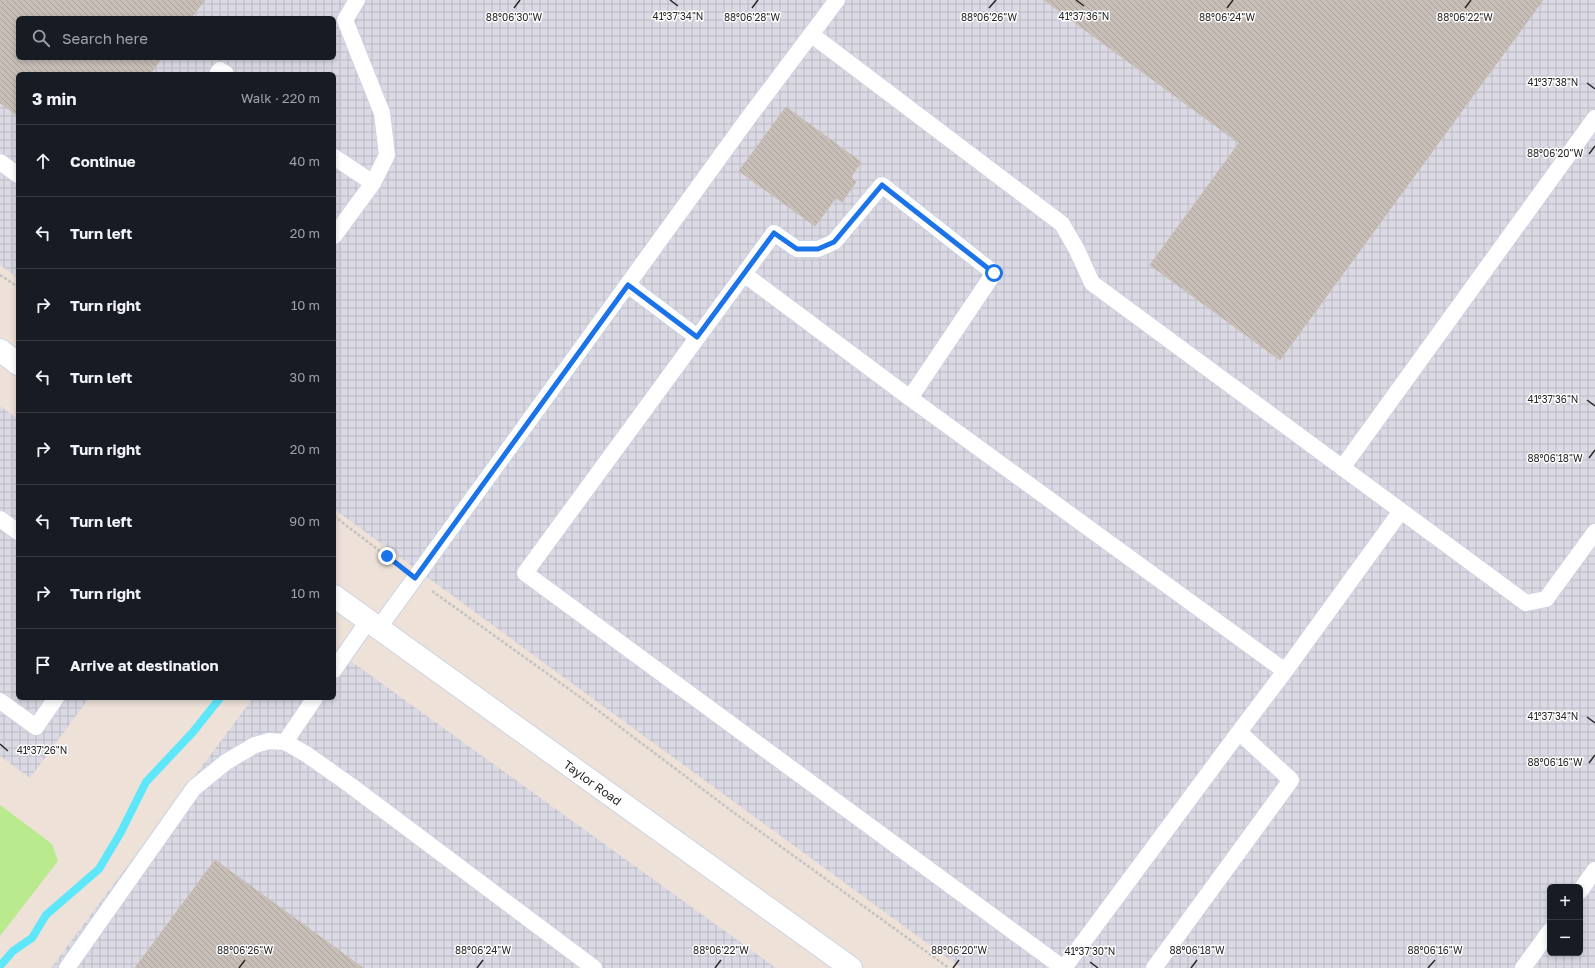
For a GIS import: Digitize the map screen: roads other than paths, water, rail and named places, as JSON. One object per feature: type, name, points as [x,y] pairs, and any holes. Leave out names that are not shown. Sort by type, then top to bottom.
[{"type":"street","points":[[0,350],[16,362]]},
{"type":"street","name":"Taylor Road","points":[[336,597],[851,968]]},
{"type":"lane","points":[[336,233],[373,183],[387,155],[382,113],[345,20],[357,0]]},
{"type":"lane","points":[[336,668],[415,578],[746,121],[837,0]]},
{"type":"lane","points":[[812,35],[1062,224],[1077,250],[1092,283],[1526,603],[1546,599],[1595,532]]},
{"type":"lane","points":[[1342,468],[1595,118]]},
{"type":"lane","points":[[336,158],[373,183]]},
{"type":"lane","points":[[0,162],[16,174]]},
{"type":"lane","points":[[910,398],[994,273],[882,185],[834,242],[818,249],[797,249],[774,233],[525,573],[1064,968],[1285,671],[1401,511]]},
{"type":"lane","points":[[744,274],[910,398],[1285,671]]},
{"type":"lane","points":[[628,285],[697,337]]},
{"type":"lane","points":[[0,519],[16,531]]},
{"type":"lane","points":[[0,701],[36,727],[55,700]]},
{"type":"lane","points":[[285,742],[314,700]]},
{"type":"lane","points":[[1154,968],[1291,780],[1239,732]]},
{"type":"lane","points":[[66,968],[194,788],[226,762],[255,745],[269,741],[285,742],[306,754],[350,785],[594,968]]},
{"type":"lane","points":[[1583,887],[1595,870]]},
{"type":"lane","points":[[1523,968],[1547,935]]},
{"type":"waterway","points":[[0,966],[13,951],[32,938],[46,915],[99,869],[121,832],[146,782],[193,732],[218,700]]}]
